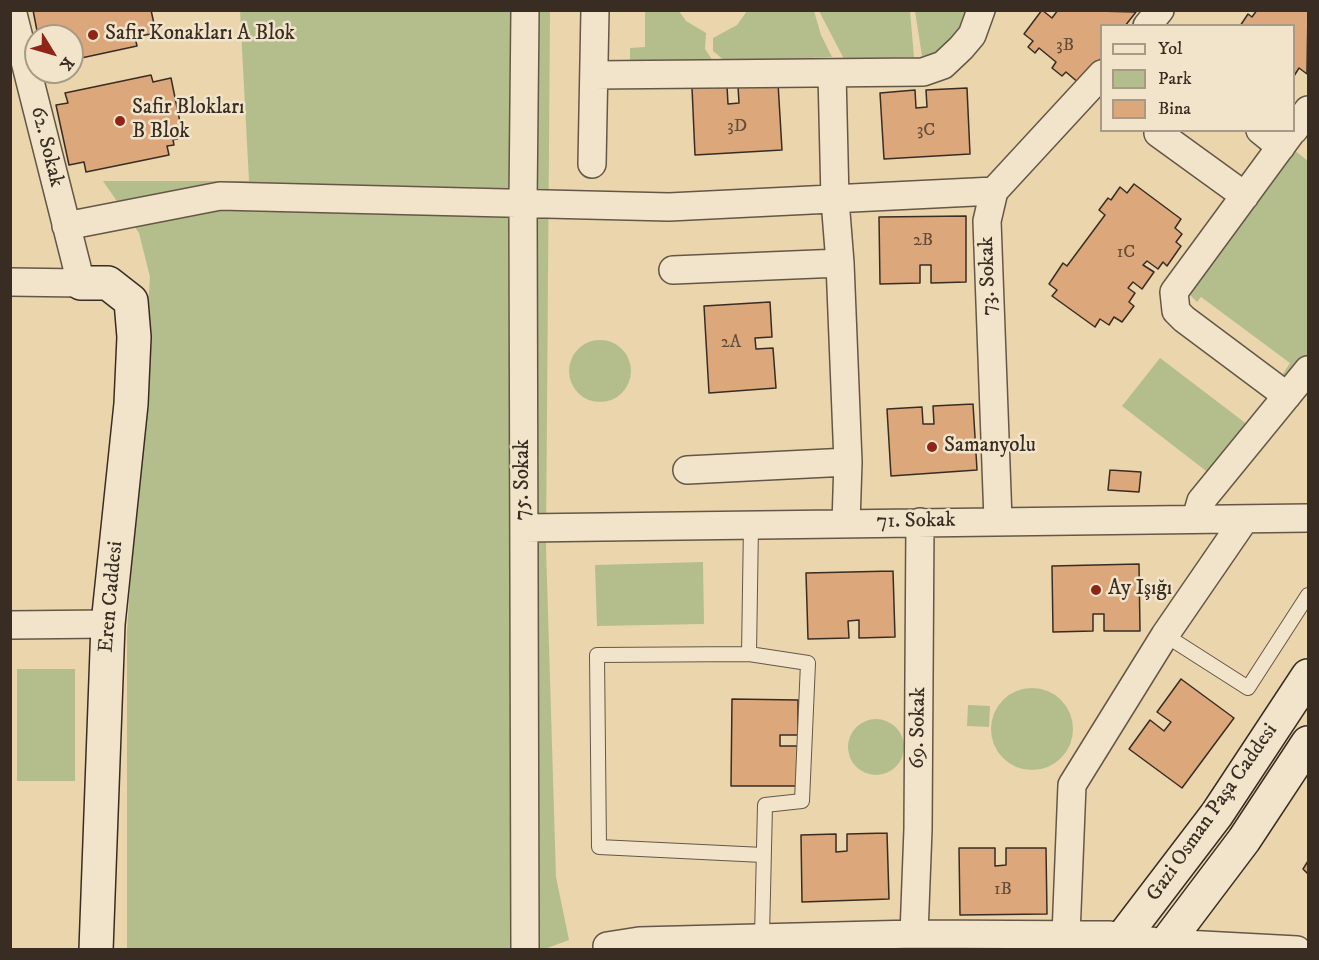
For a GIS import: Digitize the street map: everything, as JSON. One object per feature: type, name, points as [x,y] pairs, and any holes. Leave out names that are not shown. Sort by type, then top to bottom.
[{"type":"street","name":"62. Sokak","points":[[12,10],[81,283]]},
{"type":"street","name":"75. Sokak","points":[[525,10],[523,202],[525,950]]},
{"type":"street","points":[[592,164],[595,10]]},
{"type":"street","points":[[594,75],[911,73],[943,65],[972,35],[981,10]]},
{"type":"street","points":[[1148,24],[1160,10]]},
{"type":"street","points":[[832,73],[835,200],[840,263],[848,462],[846,523]]},
{"type":"street","name":"73. Sokak","points":[[998,520],[987,221],[994,191],[1100,75]]},
{"type":"street","points":[[1295,122],[1308,110]]},
{"type":"street","points":[[1158,133],[1245,196]]},
{"type":"street","points":[[1282,135],[1245,196],[1177,286],[1174,301],[1176,310],[1184,319],[1287,396]]},
{"type":"street","points":[[66,226],[220,196],[669,207],[994,191]]},
{"type":"street","points":[[673,270],[840,263]]},
{"type":"street","points":[[10,282],[81,283]]},
{"type":"street","name":"Eren Caddesi","points":[[81,283],[108,283],[131,301],[135,363],[108,624],[96,950]]},
{"type":"street","points":[[1196,518],[1201,501],[1308,370]]},
{"type":"street","points":[[687,470],[848,462]]},
{"type":"street","name":"71. Sokak","points":[[524,528],[998,520],[1308,518]]},
{"type":"street","points":[[1066,935],[1072,785],[1165,635],[1244,520]]},
{"type":"street","name":"69. Sokak","points":[[914,934],[918,830],[920,522]]},
{"type":"street","points":[[10,624],[108,624]]},
{"type":"street","name":"Gazi Osman Paşa Caddesi","points":[[1121,943],[1217,814],[1308,676]]},
{"type":"street","name":"Gazi Osman Paşa Caddesi","points":[[1163,946],[1244,840],[1308,743]]},
{"type":"street","points":[[601,948],[639,941],[762,936],[914,934],[1066,935],[1163,946],[1297,950]]},
{"type":"lane","points":[[749,654],[751,525]]},
{"type":"lane","points":[[1165,635],[1248,688],[1308,596]]},
{"type":"lane","points":[[762,936],[765,805],[802,801],[808,663],[749,654],[597,655],[599,847],[763,855]]},
{"type":"green space","points":[[240,11],[550,11],[546,547],[556,877],[569,940],[542,950],[127,949],[127,631],[150,277],[139,233],[103,181],[249,181]]},
{"type":"green space","points":[[645,11],[679,11],[686,21],[706,33],[705,49],[713,61],[630,62],[630,48],[645,47]]},
{"type":"green space","points":[[747,11],[814,11],[821,35],[832,57],[726,62],[713,51],[713,38],[737,25]]},
{"type":"green space","points":[[819,11],[910,11],[914,57],[844,59]]},
{"type":"green space","points":[[915,11],[969,11],[957,37],[937,55],[922,56]]},
{"type":"green space","points":[[1294,150],[1308,161],[1308,368],[1290,379],[1281,377],[1290,363],[1201,297],[1197,302],[1191,296],[1190,290]]},
{"type":"green space","points":[[600,340],[617,345],[622,349],[626,354],[631,371],[626,388],[622,393],[617,397],[600,402],[583,397],[578,393],[574,388],[569,371],[574,354],[578,349],[583,345]]},
{"type":"green space","points":[[1160,358],[1248,425],[1210,474],[1122,406]]},
{"type":"green space","points":[[703,562],[704,624],[597,626],[595,565]]},
{"type":"green space","points":[[17,669],[75,669],[75,781],[17,781]]},
{"type":"green space","points":[[1032,688],[1048,691],[1061,700],[1070,713],[1073,729],[1070,745],[1061,758],[1048,767],[1032,770],[1016,767],[1003,758],[994,745],[991,729],[994,713],[1003,700],[1016,691]]},
{"type":"green space","points":[[968,705],[990,706],[989,727],[967,726]]},
{"type":"green space","points":[[870,719],[882,719],[892,723],[900,731],[904,747],[900,763],[892,771],[882,775],[870,775],[860,771],[852,763],[848,753],[848,741],[852,731],[860,723]]},
{"type":"building","name":"Safir Konakları A Blok","points":[[33,10],[151,10],[156,33],[135,37],[137,46],[84,57],[84,24],[36,24]]},
{"type":"building","points":[[1042,10],[1052,18],[1058,10],[1136,12],[1127,24],[1100,24],[1100,59],[1080,84],[1066,72],[1062,76],[1052,68],[1056,62],[1039,48],[1035,53],[1028,47],[1033,41],[1024,34]]},
{"type":"building","points":[[1257,10],[1308,10],[1307,74],[1299,68],[1295,74],[1295,24],[1241,24],[1248,14],[1252,17]]},
{"type":"building","name":"Safir Blokları B Blok","points":[[151,75],[153,82],[171,78],[183,137],[173,140],[174,145],[167,146],[169,155],[86,172],[84,162],[69,165],[56,105],[68,103],[65,93]]},
{"type":"building","points":[[778,83],[782,150],[695,155],[692,88],[727,86],[728,104],[739,103],[738,86]]},
{"type":"building","points":[[967,88],[970,154],[884,159],[880,93],[915,90],[916,108],[927,107],[926,90]]},
{"type":"building","points":[[1134,184],[1181,219],[1175,228],[1182,234],[1176,242],[1181,246],[1167,266],[1163,262],[1158,269],[1147,261],[1143,265],[1154,272],[1142,289],[1133,282],[1128,288],[1135,293],[1129,302],[1134,306],[1122,322],[1114,317],[1109,325],[1100,319],[1095,327],[1052,296],[1057,290],[1049,284],[1063,263],[1067,266],[1105,215],[1099,210],[1108,198],[1111,200],[1120,187],[1127,193]]},
{"type":"building","points":[[966,216],[966,282],[931,283],[931,265],[920,265],[920,283],[880,284],[879,217]]},
{"type":"building","points":[[770,302],[772,337],[755,338],[756,349],[773,348],[776,388],[709,393],[704,306]]},
{"type":"building","name":"Samanyolu","points":[[973,404],[977,470],[891,476],[887,409],[922,407],[923,424],[934,424],[933,406]]},
{"type":"building","points":[[1110,470],[1141,472],[1139,492],[1108,490]]},
{"type":"building","name":"Ay Işığı","points":[[1139,564],[1140,631],[1104,631],[1104,614],[1093,614],[1093,631],[1053,632],[1052,566]]},
{"type":"building","points":[[893,571],[895,637],[859,638],[859,620],[848,621],[849,638],[808,639],[806,573]]},
{"type":"building","points":[[1181,679],[1234,718],[1182,788],[1129,749],[1150,720],[1164,731],[1171,722],[1157,712]]},
{"type":"building","points":[[732,699],[798,700],[798,735],[780,735],[780,746],[798,746],[797,786],[731,786]]},
{"type":"building","points":[[887,833],[889,899],[802,902],[801,835],[836,834],[836,852],[847,851],[847,834]]},
{"type":"building","points":[[959,848],[995,848],[995,866],[1006,865],[1006,848],[1046,848],[1047,914],[960,915]]},
{"type":"building","points":[[1308,861],[1308,874],[1303,869]]},
{"type":"place","name":"Safir Konakları A Blok","points":[[93,35]]},
{"type":"place","name":"Safir Blokları B Blok","points":[[120,121]]},
{"type":"place","name":"Samanyolu","points":[[932,447]]},
{"type":"place","name":"Ay Işığı","points":[[1096,590]]}]
